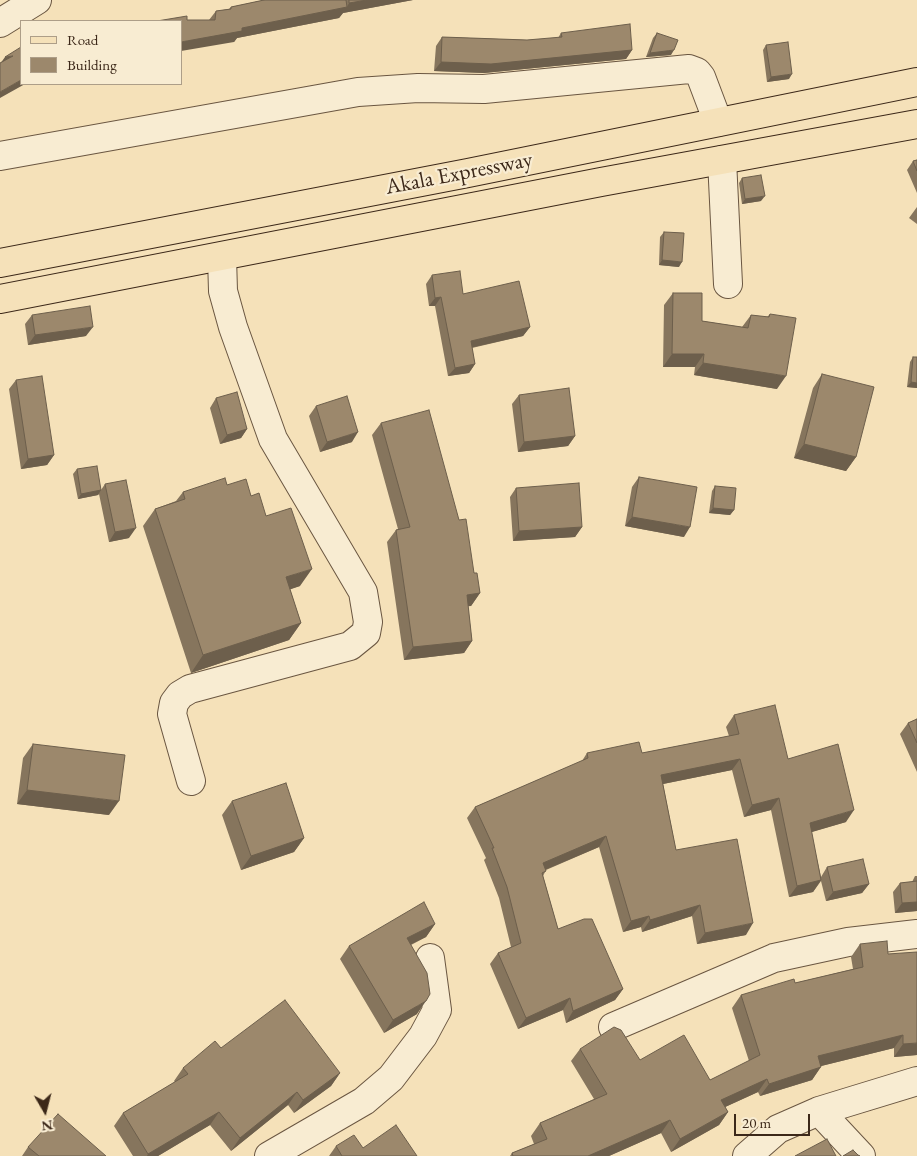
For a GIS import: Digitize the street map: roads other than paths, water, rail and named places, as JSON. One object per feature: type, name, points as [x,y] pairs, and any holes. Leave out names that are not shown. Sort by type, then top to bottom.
[{"type":"main road","name":"Akala Expressway","points":[[0,263],[917,82]]},
{"type":"main road","name":"Akala Expressway","points":[[0,299],[602,182],[917,124]]},
{"type":"street","points":[[0,23],[36,0]]},
{"type":"street","points":[[0,156],[358,92],[418,88],[484,89],[689,69],[697,72],[701,77],[718,122]]},
{"type":"street","points":[[722,160],[728,284]]},
{"type":"street","points":[[191,781],[172,714],[174,703],[180,695],[190,689],[350,646],[366,632],[368,622],[363,592],[273,439],[233,327],[223,291],[222,257]]},
{"type":"street","points":[[613,1027],[774,958],[848,942],[917,934]]},
{"type":"street","points":[[269,1156],[364,1101],[391,1078],[423,1036],[437,1010],[430,958]]},
{"type":"street","points":[[747,1156],[778,1129],[819,1111],[917,1081]]},
{"type":"street","points":[[819,1111],[861,1156]]}]
